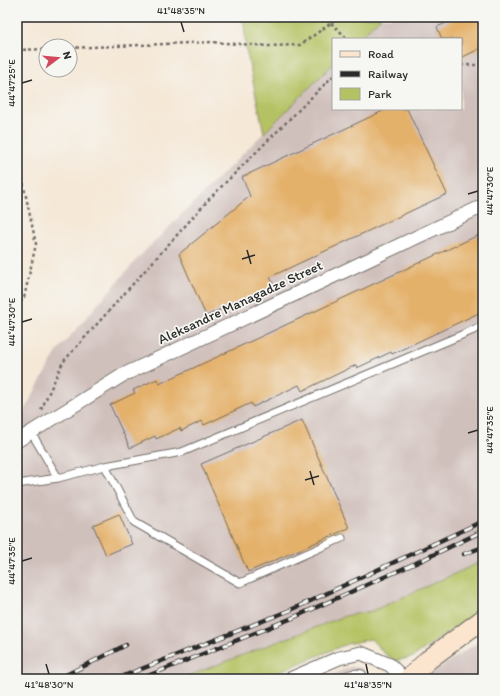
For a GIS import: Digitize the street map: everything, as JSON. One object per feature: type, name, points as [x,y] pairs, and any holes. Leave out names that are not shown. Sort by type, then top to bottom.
[{"type":"main road","points":[[408,679],[428,660],[480,624]]},
{"type":"street","name":"Aleksandre Managadze Street","points":[[17,441],[123,375],[483,206]]},
{"type":"street","points":[[290,679],[339,658],[361,653],[390,665],[404,679]]},
{"type":"lane","points":[[17,484],[58,478],[105,466],[182,452],[483,326]]},
{"type":"lane","points":[[31,432],[58,478]]},
{"type":"lane","points":[[105,466],[134,522],[240,583],[342,538]]},
{"type":"lane","points":[[338,679],[349,674],[356,673],[362,674],[364,679]]},
{"type":"path","points":[[78,48],[211,42],[269,46],[300,45],[338,17]]},
{"type":"path","points":[[331,23],[347,38]]},
{"type":"path","points":[[17,50],[38,49]]},
{"type":"path","points":[[462,65],[483,65]]},
{"type":"path","points":[[31,432],[63,362],[211,198],[332,77]]},
{"type":"path","points":[[17,154],[36,244],[24,298],[17,306]]},
{"type":"shaded area","points":[[381,17],[483,17],[483,561],[372,611],[345,616],[180,679],[17,679],[17,423],[58,350],[139,257],[332,65],[332,110],[462,110],[462,38],[359,38]]},
{"type":"shaded area","points":[[483,639],[483,679],[429,679],[431,673]]},
{"type":"shaded area","points":[[350,667],[362,668],[371,679],[321,679]]},
{"type":"green space","points":[[239,17],[381,17],[359,38],[332,38],[332,65],[264,133],[246,49],[244,23]]},
{"type":"green space","points":[[483,561],[483,608],[413,657],[395,661],[384,653],[371,639],[347,644],[261,679],[180,679],[345,616],[372,611]]},
{"type":"building","points":[[459,17],[483,17],[483,47],[462,58],[462,38],[442,38],[437,27]]},
{"type":"building","points":[[385,110],[407,110],[447,194],[270,277],[274,286],[206,316],[179,254],[250,196],[242,177]]},
{"type":"building","points":[[483,233],[483,311],[392,354],[391,352],[357,368],[356,365],[302,391],[299,385],[253,407],[251,403],[204,425],[202,421],[181,431],[180,428],[156,439],[155,436],[130,448],[110,405],[135,393],[133,390],[157,379],[159,384]]},
{"type":"building","points":[[302,420],[349,528],[248,572],[201,464]]},
{"type":"building","points":[[119,514],[132,544],[106,555],[93,525]]},
{"type":"railway","points":[[116,679],[293,609],[483,521]]},
{"type":"railway","points":[[140,679],[290,619],[418,562],[483,531]]},
{"type":"railway","points":[[464,554],[483,547]]},
{"type":"railway","points":[[58,679],[126,645]]}]
